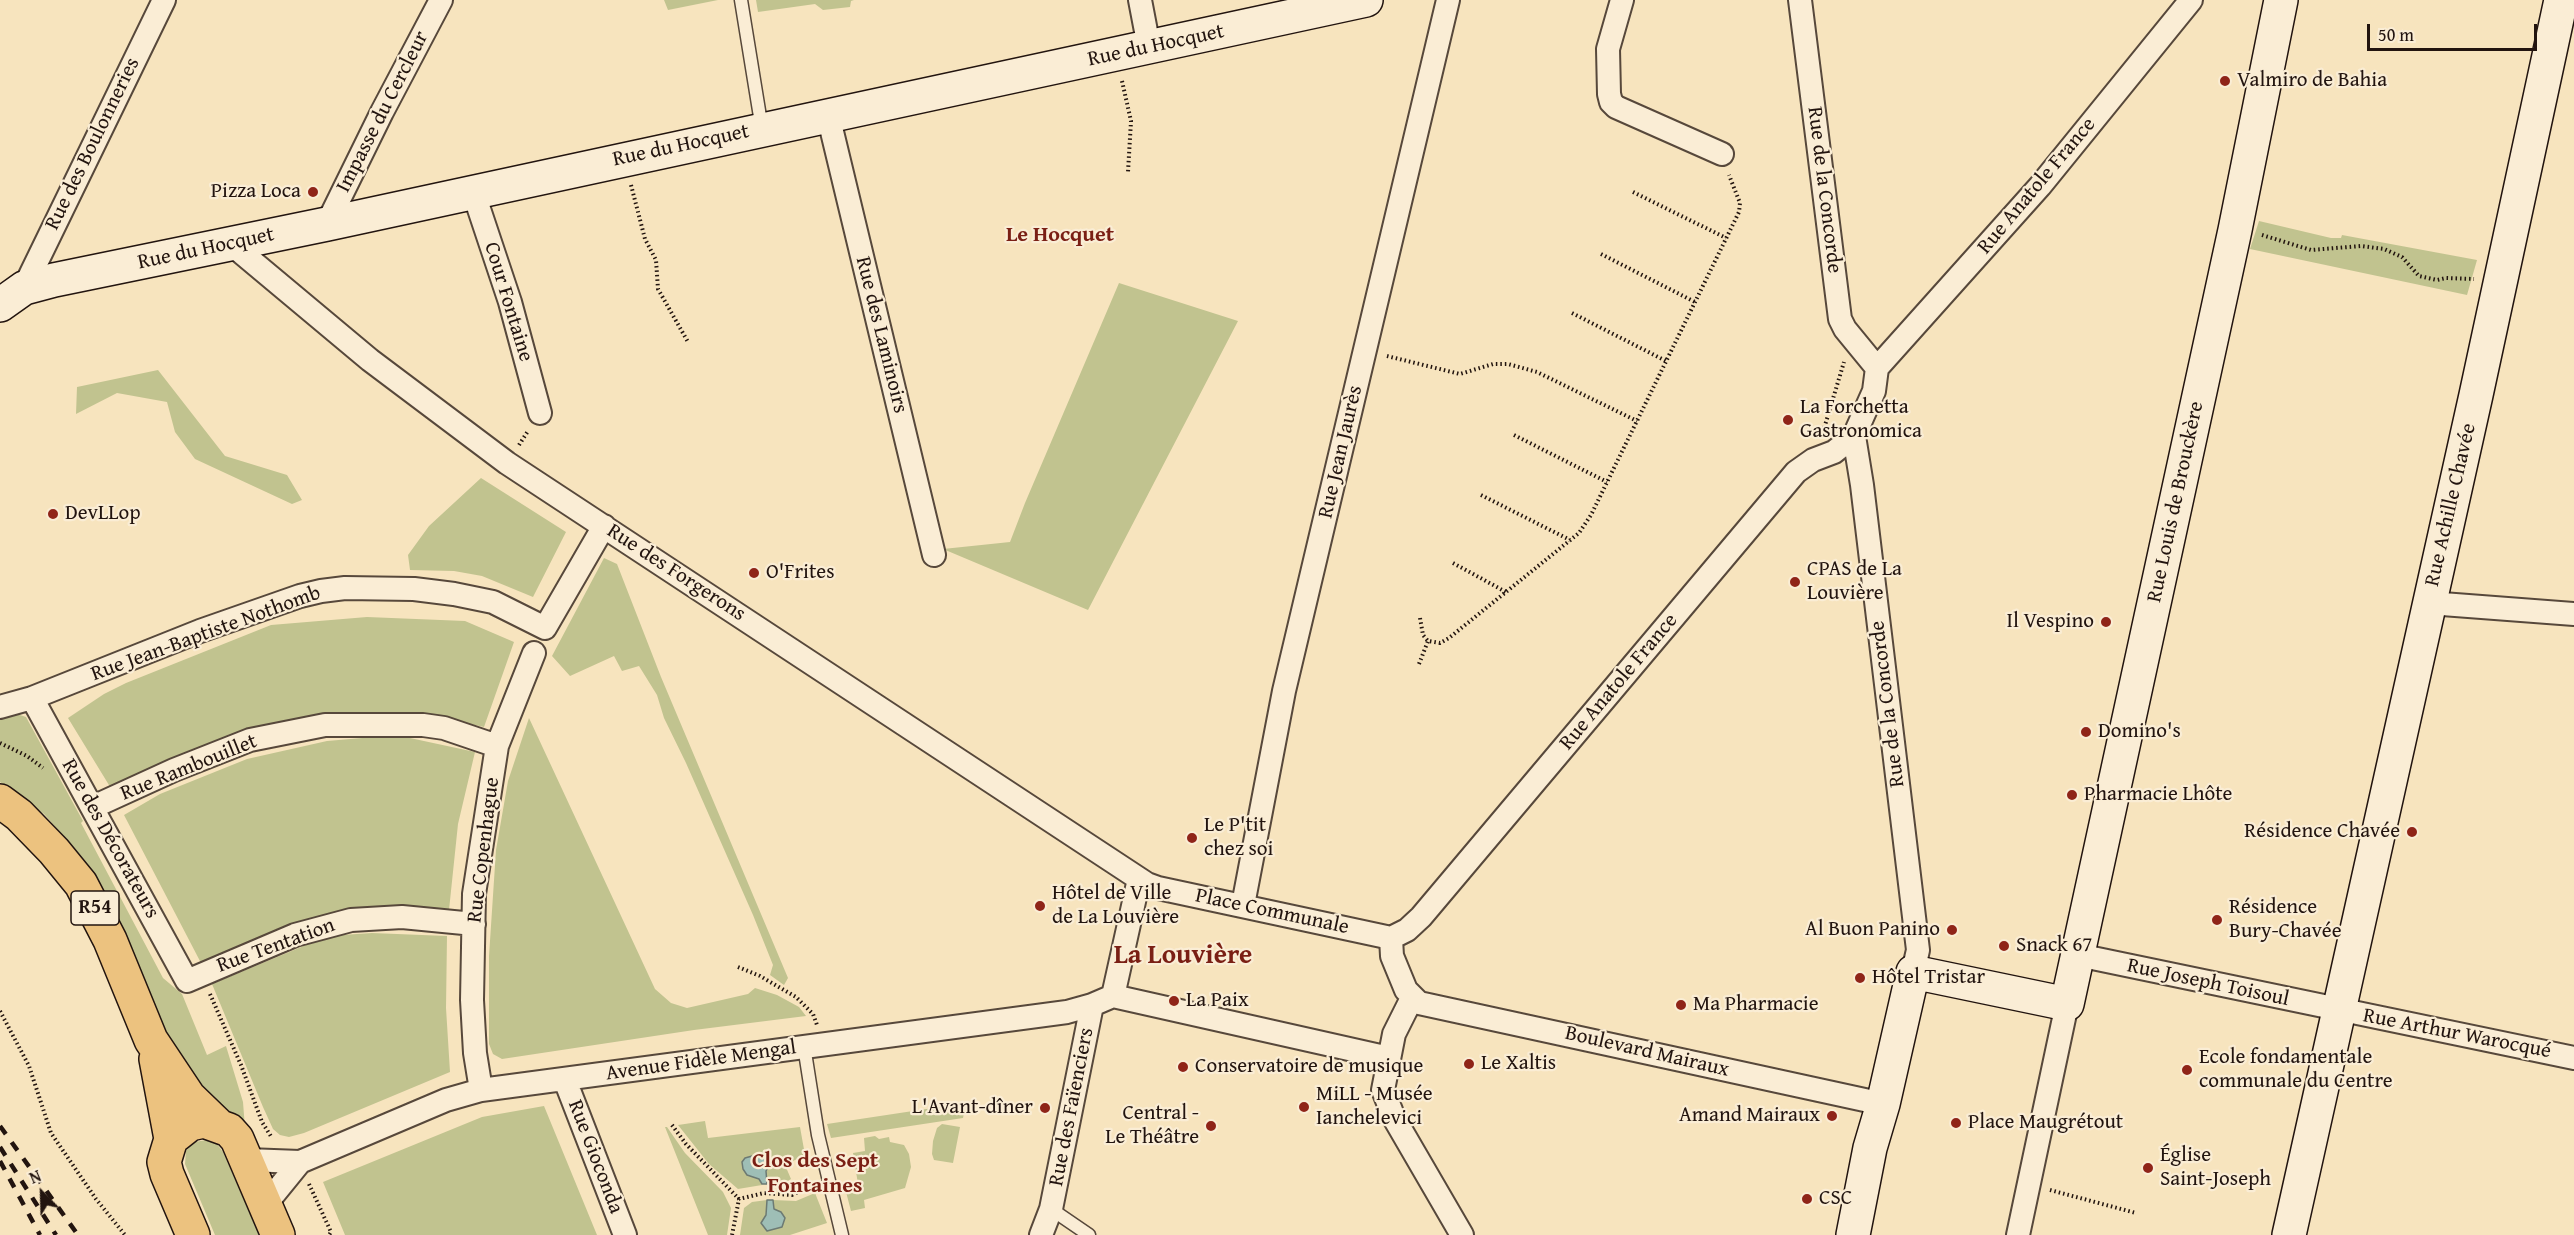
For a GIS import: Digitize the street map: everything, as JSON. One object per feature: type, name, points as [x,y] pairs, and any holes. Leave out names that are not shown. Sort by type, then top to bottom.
[{"type":"main road","name":"R54","points":[[0,801],[19,815],[47,843],[81,884],[110,940],[152,1040],[189,1097],[217,1124],[229,1130],[237,1139],[278,1235]]},
{"type":"main road","name":"R54","points":[[152,1040],[171,1139],[164,1162],[193,1235]]},
{"type":"main road","points":[[171,1139],[190,1124],[204,1121],[217,1124]]},
{"type":"street","name":"Rue des Boulonneries","points":[[12,296],[164,0]]},
{"type":"street","name":"Impasse du Cercleur","points":[[327,224],[441,0]]},
{"type":"street","points":[[1140,0],[1149,47]]},
{"type":"street","name":"Rue du Hocquet","points":[[12,296],[230,243],[1366,0]]},
{"type":"street","name":"Rue Jean Jaurès","points":[[1243,905],[1284,691],[1448,0]]},
{"type":"street","points":[[1622,0],[1608,49],[1608,94],[1611,102],[1616,107],[1722,154]]},
{"type":"street","name":"Rue de la Concorde","points":[[1800,0],[1840,319],[1877,368]]},
{"type":"street","name":"Rue Anatole France","points":[[1877,368],[2040,186],[2191,0]]},
{"type":"street","name":"Rue Louis de Brouckère","points":[[2067,1004],[2235,230],[2281,0]]},
{"type":"street","name":"Rue Achille Chavée","points":[[2289,1235],[2561,0]]},
{"type":"street","name":"Rue des Laminoirs","points":[[828,115],[934,555]]},
{"type":"street","name":"Cour Fontaine","points":[[473,191],[510,302],[540,413]]},
{"type":"street","name":"Rue des Forgerons","points":[[230,243],[370,360],[507,463],[1139,879]]},
{"type":"street","points":[[1854,436],[1874,392],[1877,368]]},
{"type":"street","name":"Rue de la Concorde","points":[[1854,436],[1862,484],[1918,950],[1913,972]]},
{"type":"street","name":"Rue Anatole France","points":[[1391,938],[1407,930],[1421,917],[1796,472],[1816,459],[1833,452],[1854,436]]},
{"type":"street","name":"Rue Jean-Baptiste Nothomb","points":[[0,706],[32,698],[200,631],[300,596],[345,588],[414,589],[454,594],[493,602],[545,628],[604,526]]},
{"type":"street","points":[[2429,603],[2574,614]]},
{"type":"street","name":"Rue Copenhague","points":[[481,1090],[475,1053],[472,1000],[474,894],[497,746],[534,653]]},
{"type":"street","name":"Rue des Décorateurs","points":[[32,698],[93,807],[195,977]]},
{"type":"street","name":"Rue Rambouillet","points":[[93,807],[174,770],[250,740],[325,725],[423,725],[444,728],[497,746]]},
{"type":"street","points":[[1139,879],[1102,1001],[1387,1067]]},
{"type":"street","name":"Place Communale","points":[[1139,879],[1158,888],[1391,938]]},
{"type":"street","name":"Rue Tentation","points":[[195,977],[295,935],[351,920],[402,917],[474,924]]},
{"type":"street","points":[[1391,938],[1392,956],[1406,990],[1412,998],[1396,1026],[1383,1090],[1388,1106],[1462,1235]]},
{"type":"street","name":"Rue Joseph Toisoul","points":[[2078,955],[2339,1011]]},
{"type":"street","points":[[1853,1235],[1870,1148],[1883,1104],[1913,972],[2067,1004],[2018,1235]]},
{"type":"street","name":"Boulevard Mairaux","points":[[1412,998],[1419,1003],[1883,1104]]},
{"type":"street","name":"Avenue Fidèle Mengal","points":[[247,1160],[296,1154],[446,1100],[481,1090],[1066,1012],[1102,1001]]},
{"type":"street","name":"Rue des Faïenciers","points":[[1041,1235],[1052,1209],[1102,1001]]},
{"type":"street","name":"Rue Arthur Warocqué","points":[[2339,1011],[2574,1058]]},
{"type":"street","name":"Rue Gioconda","points":[[565,1080],[625,1235]]},
{"type":"street","name":"Avenue Fidèle Mengal","points":[[266,1205],[296,1154]]},
{"type":"lane","points":[[741,0],[762,129]]},
{"type":"lane","points":[[814,1045],[828,1178],[842,1235]]},
{"type":"lane","points":[[1052,1209],[1089,1235]]},
{"type":"path","points":[[1116,55],[1131,121],[1128,172]]},
{"type":"path","points":[[1420,618],[1423,635],[1428,641],[1440,643],[1449,638],[1579,533],[1591,515],[1739,212],[1740,203],[1722,154]]},
{"type":"path","points":[[624,158],[645,239],[656,260],[658,289],[688,342]]},
{"type":"path","points":[[1633,192],[1726,238]]},
{"type":"path","points":[[2235,230],[2273,238],[2311,250],[2361,246],[2384,249],[2402,257],[2412,271],[2427,279],[2458,278],[2500,282]]},
{"type":"path","points":[[1601,254],[1695,302]]},
{"type":"path","points":[[1572,313],[1666,361]]},
{"type":"path","points":[[1816,459],[1850,335]]},
{"type":"path","points":[[1365,351],[1460,374],[1493,364],[1508,364],[1537,372],[1637,421]]},
{"type":"path","points":[[507,463],[540,413]]},
{"type":"path","points":[[1514,435],[1607,482]]},
{"type":"path","points":[[1481,495],[1570,540]]},
{"type":"path","points":[[1453,564],[1506,592]]},
{"type":"path","points":[[1419,664],[1428,641]]},
{"type":"path","points":[[738,967],[760,976],[796,997],[813,1014],[814,1045]]},
{"type":"path","points":[[195,977],[241,1065],[262,1122],[277,1145],[296,1154],[331,1232],[329,1235]]},
{"type":"path","points":[[0,1011],[29,1066],[51,1133],[96,1199],[125,1235]]},
{"type":"path","points":[[672,1125],[686,1144],[739,1199]]},
{"type":"path","points":[[739,1199],[764,1193],[792,1195],[828,1178]]},
{"type":"path","points":[[2029,1184],[2136,1212]]},
{"type":"path","points":[[732,1235],[739,1199]]},
{"type":"green space","points":[[664,0],[718,0],[668,10]]},
{"type":"green space","points":[[756,0],[854,0],[851,1],[850,7],[823,10],[815,4],[758,12]]},
{"type":"green space","points":[[2259,221],[2331,238],[2341,238],[2342,235],[2477,260],[2467,295],[2250,249]]},
{"type":"green space","points":[[1119,283],[1238,321],[1088,610],[943,549],[1010,542]]},
{"type":"green space","points":[[158,370],[225,456],[287,475],[302,500],[292,504],[195,459],[175,432],[167,402],[117,393],[76,414],[77,387]]},
{"type":"green space","points":[[481,478],[566,532],[533,597],[482,576],[454,571],[410,570],[408,555],[429,526]]},
{"type":"green space","points":[[604,558],[617,564],[661,677],[788,978],[784,985],[770,975],[773,965],[753,915],[664,718],[657,695],[639,666],[622,671],[614,656],[570,676],[552,656]]},
{"type":"green space","points":[[367,617],[465,621],[514,642],[484,727],[433,716],[397,712],[351,714],[112,790],[68,718],[104,694],[126,683],[271,625]]},
{"type":"green space","points":[[14,713],[26,717],[83,821],[81,823],[163,978],[182,994],[207,1055],[226,1046],[243,1102],[245,1128],[215,1106],[181,1074],[92,880],[66,839],[44,814],[0,782],[0,718]]},
{"type":"green space","points":[[529,718],[655,989],[671,1003],[687,1008],[748,994],[755,988],[777,995],[799,1007],[806,1016],[694,1030],[502,1059],[493,1054],[489,1044],[489,956],[496,850],[508,781]]},
{"type":"green space","points":[[374,737],[410,738],[475,752],[458,824],[449,910],[295,924],[201,963],[124,815],[160,794],[247,759],[327,741]]},
{"type":"green space","points":[[372,933],[447,936],[446,1008],[450,1072],[304,1133],[289,1137],[280,1135],[273,1129],[263,1107],[212,984],[306,945],[342,935]]},
{"type":"green space","points":[[966,1103],[963,1118],[831,1138],[827,1124]]},
{"type":"green space","points":[[544,1106],[597,1235],[345,1235],[323,1182],[482,1117]]},
{"type":"green space","points":[[705,1121],[708,1138],[800,1127],[805,1155],[785,1165],[791,1179],[786,1182],[768,1185],[766,1171],[770,1164],[747,1175],[759,1179],[762,1185],[738,1189],[709,1164],[678,1125]]},
{"type":"green space","points":[[942,1124],[960,1127],[953,1163],[934,1160],[932,1154],[937,1128]]},
{"type":"green space","points":[[665,1127],[685,1153],[723,1192],[731,1208],[727,1235],[708,1235]]},
{"type":"green space","points":[[875,1136],[879,1139],[889,1137],[890,1142],[904,1145],[909,1154],[911,1167],[905,1188],[864,1200],[865,1208],[851,1211],[845,1188],[858,1184],[853,1153],[865,1151],[864,1138]]},
{"type":"green space","points":[[207,1140],[217,1144],[223,1152],[259,1235],[215,1235],[185,1164],[186,1151],[194,1142]]},
{"type":"green space","points":[[815,1193],[827,1223],[790,1235],[740,1235],[744,1208],[752,1202],[767,1200],[766,1215],[774,1210],[773,1200],[796,1201]]},
{"type":"water","points":[[763,1153],[770,1156],[770,1164],[766,1171],[767,1184],[762,1184],[759,1179],[747,1175],[742,1162],[745,1158]]},
{"type":"water","points":[[767,1200],[773,1200],[774,1209],[781,1212],[785,1218],[782,1227],[767,1231],[761,1223],[766,1215]]},
{"type":"railway","points":[[0,1126],[78,1235]]},
{"type":"railway","points":[[0,1147],[56,1235]]},
{"type":"railway","points":[[0,1161],[40,1235]]},
{"type":"place","name":"Valmiro de Bahia","points":[[2225,81]]},
{"type":"place","name":"Pizza Loca","points":[[313,192]]},
{"type":"place","name":"La Forchetta Gastronomica","points":[[1788,420]]},
{"type":"place","name":"DevLLop","points":[[53,514]]},
{"type":"place","name":"O'Frites","points":[[754,573]]},
{"type":"place","name":"CPAS de La Louvière","points":[[1795,582]]},
{"type":"place","name":"Il Vespino","points":[[2106,622]]},
{"type":"place","name":"Domino's","points":[[2086,732]]},
{"type":"place","name":"Pharmacie Lhôte","points":[[2072,795]]},
{"type":"place","name":"Résidence Chavée","points":[[2412,832]]},
{"type":"place","name":"Le P'tit chez soi","points":[[1192,838]]},
{"type":"place","name":"Hôtel de Ville de La Louvière","points":[[1040,906]]},
{"type":"place","name":"Résidence Bury-Chavée","points":[[2217,920]]},
{"type":"place","name":"Al Buon Panino","points":[[1952,930]]},
{"type":"place","name":"Snack 67","points":[[2004,946]]},
{"type":"place","name":"Hôtel Tristar","points":[[1860,978]]},
{"type":"place","name":"La Paix","points":[[1174,1001]]},
{"type":"place","name":"Ma Pharmacie","points":[[1681,1005]]},
{"type":"place","name":"Le Xaltis","points":[[1469,1064]]},
{"type":"place","name":"Conservatoire de musique","points":[[1183,1067]]},
{"type":"place","name":"Ecole fondamentale communale du Centre","points":[[2187,1070]]},
{"type":"place","name":"MiLL - Musée Ianchelevici","points":[[1304,1107]]},
{"type":"place","name":"L'Avant-dîner","points":[[1045,1108]]},
{"type":"place","name":"Amand Mairaux","points":[[1832,1116]]},
{"type":"place","name":"Place Maugrétout","points":[[1956,1123]]},
{"type":"place","name":"Central - Le Théâtre","points":[[1211,1126]]},
{"type":"place","name":"Église Saint-Joseph","points":[[2148,1168]]},
{"type":"place","name":"CSC","points":[[1807,1199]]},
{"type":"district","name":"Le Hocquet","points":[[1060,235]]},
{"type":"district","name":"La Louvière","points":[[1183,956]]},
{"type":"district","name":"Clos des Sept Fontaines","points":[[815,1174]]}]
